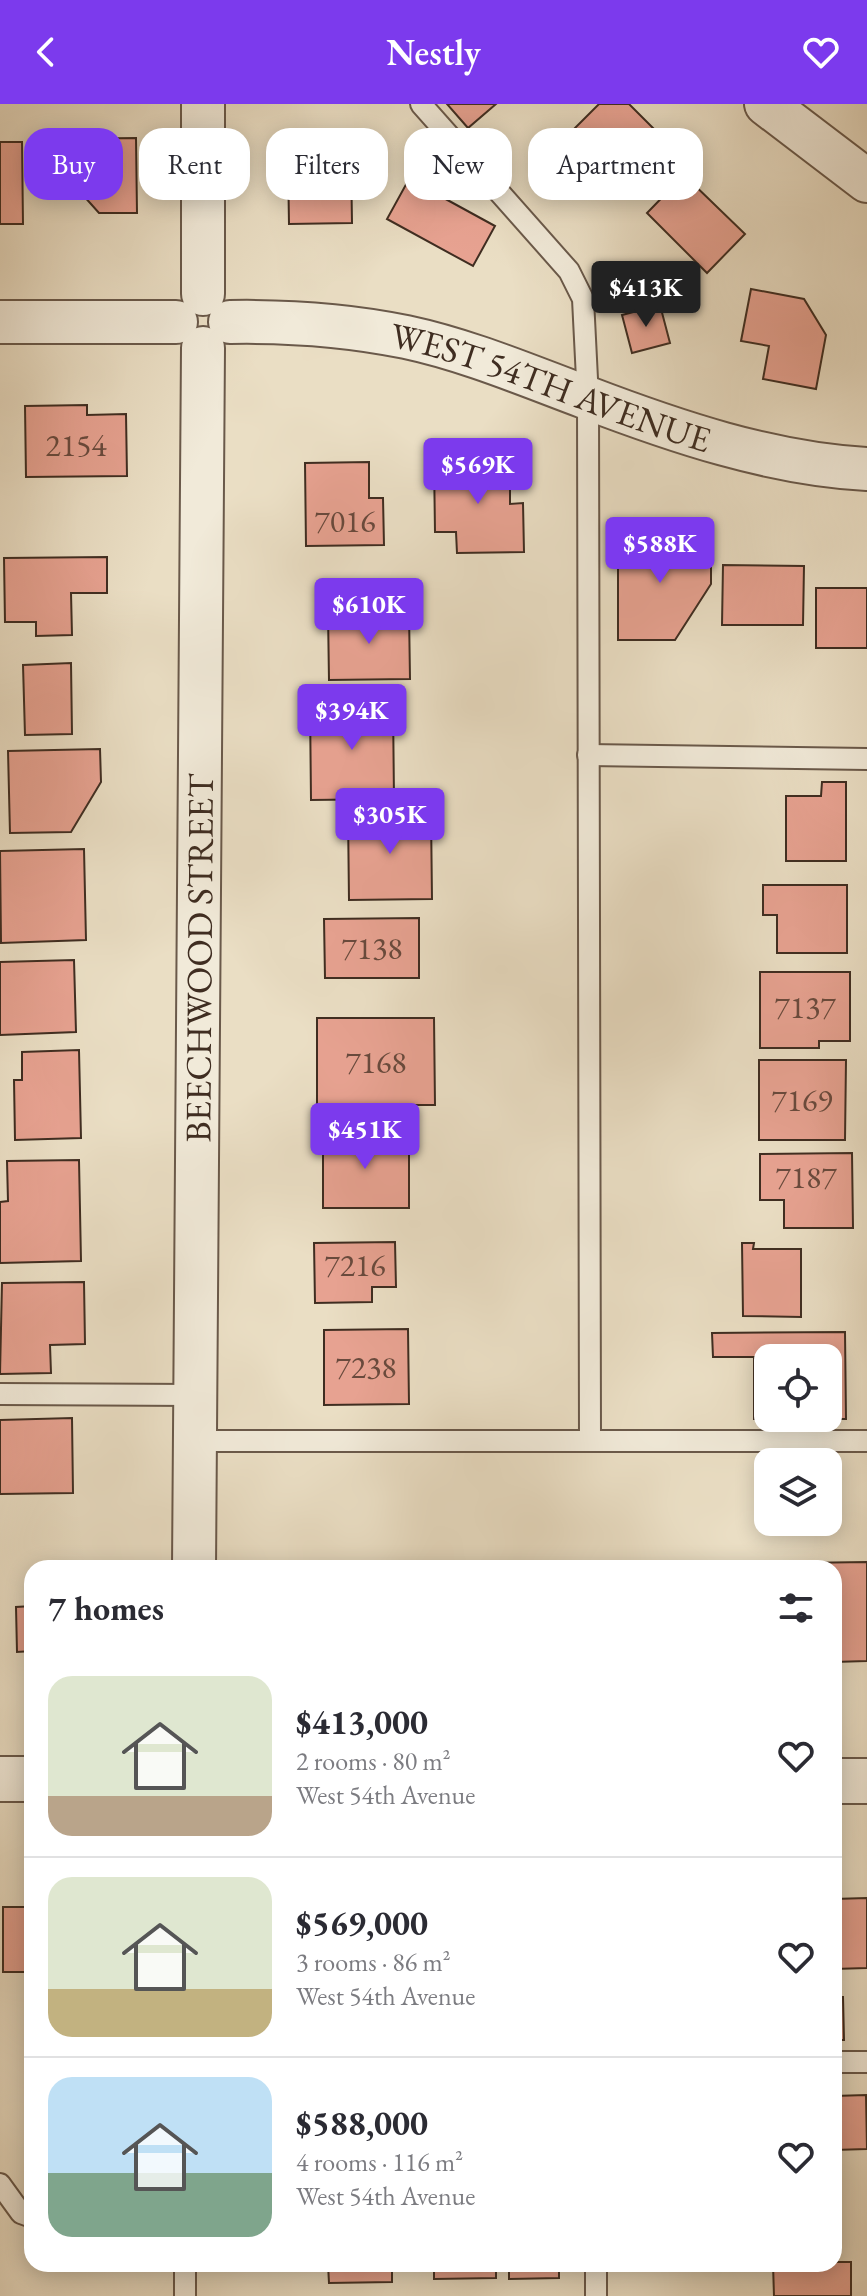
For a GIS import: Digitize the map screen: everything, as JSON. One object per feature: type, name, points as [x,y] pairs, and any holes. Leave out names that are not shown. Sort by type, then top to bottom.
[{"type":"street","name":"BEECHWOOD STREET","points":[[194,1560],[203,104]]},
{"type":"street","points":[[766,104],[867,181]]},
{"type":"street","name":"WEST 54TH AVENUE","points":[[0,322],[307,323],[407,337],[500,365],[712,441],[832,467],[867,469]]},
{"type":"street","points":[[0,1779],[24,1779]]},
{"type":"street","points":[[842,1781],[867,1781]]},
{"type":"lane","points":[[421,104],[569,271],[583,299],[588,399],[590,1441]]},
{"type":"lane","points":[[588,755],[867,759]]},
{"type":"lane","points":[[0,1394],[194,1395]]},
{"type":"lane","points":[[194,1441],[867,1441]]},
{"type":"lane","points":[[842,2062],[867,2062]]},
{"type":"lane","points":[[0,2184],[24,2214]]},
{"type":"lane","points":[[185,2272],[185,2296]]},
{"type":"lane","points":[[596,2272],[596,2296]]},
{"type":"building","points":[[447,104],[496,104],[468,128]]},
{"type":"building","points":[[599,104],[629,104],[653,128],[575,128]]},
{"type":"building","points":[[123,138],[136,138],[137,213],[99,213],[87,200],[123,200]]},
{"type":"building","points":[[0,142],[22,142],[23,224],[0,224]]},
{"type":"building","points":[[404,188],[404,200],[447,200],[495,226],[473,266],[387,219]]},
{"type":"building","points":[[703,193],[745,234],[707,273],[647,213],[660,200],[703,200]]},
{"type":"building","points":[[289,200],[352,200],[352,223],[289,224]]},
{"type":"building","points":[[751,289],[804,299],[826,335],[816,389],[763,379],[769,346],[741,341]]},
{"type":"building","points":[[660,305],[670,343],[632,353],[622,315]]},
{"type":"building","points":[[87,405],[87,415],[126,414],[127,476],[26,477],[25,406]]},
{"type":"building","points":[[510,459],[510,504],[523,503],[524,552],[457,553],[456,532],[435,532],[434,461]]},
{"type":"building","points":[[369,462],[369,498],[383,498],[384,545],[306,546],[305,463]]},
{"type":"building","points":[[618,538],[711,538],[711,584],[675,640],[618,640]]},
{"type":"building","points":[[107,557],[107,593],[71,593],[72,635],[36,636],[36,622],[5,622],[4,558]]},
{"type":"building","points":[[723,565],[804,566],[803,625],[722,625]]},
{"type":"building","points":[[816,588],[867,588],[867,648],[816,648]]},
{"type":"building","points":[[409,612],[410,679],[329,680],[328,613]]},
{"type":"building","points":[[71,663],[72,734],[25,735],[23,665]]},
{"type":"building","points":[[393,704],[394,799],[311,800],[310,705]]},
{"type":"building","points":[[100,749],[101,782],[71,832],[10,833],[8,751]]},
{"type":"building","points":[[822,782],[846,782],[846,861],[786,861],[786,796],[821,796]]},
{"type":"building","points":[[431,813],[432,899],[349,900],[348,814]]},
{"type":"building","points":[[84,849],[86,940],[1,943],[0,851]]},
{"type":"building","points":[[763,885],[847,885],[847,953],[777,953],[777,915],[763,915]]},
{"type":"building","points":[[419,918],[419,978],[325,978],[324,919]]},
{"type":"building","points":[[74,960],[76,1032],[0,1035],[0,962]]},
{"type":"building","points":[[760,972],[850,972],[850,1041],[819,1041],[819,1048],[760,1048]]},
{"type":"building","points":[[317,1018],[434,1018],[435,1105],[317,1105]]},
{"type":"building","points":[[79,1050],[81,1138],[15,1140],[14,1080],[22,1080],[22,1052]]},
{"type":"building","points":[[759,1060],[846,1060],[845,1140],[759,1140]]},
{"type":"building","points":[[391,1132],[391,1147],[409,1146],[409,1208],[323,1208],[323,1133]]},
{"type":"building","points":[[852,1153],[853,1228],[784,1228],[784,1200],[760,1200],[760,1154]]},
{"type":"building","points":[[79,1160],[81,1261],[0,1263],[0,1202],[8,1201],[7,1161]]},
{"type":"building","points":[[395,1242],[396,1287],[372,1287],[372,1302],[315,1303],[314,1243]]},
{"type":"building","points":[[742,1243],[754,1243],[753,1249],[801,1249],[801,1317],[743,1316]]},
{"type":"building","points":[[84,1282],[85,1344],[50,1345],[51,1373],[0,1374],[2,1283]]},
{"type":"building","points":[[408,1329],[409,1404],[324,1405],[324,1330]]},
{"type":"building","points":[[845,1332],[846,1419],[842,1419],[842,1344],[754,1344],[754,1357],[713,1357],[712,1333]]},
{"type":"building","points":[[72,1418],[73,1493],[0,1494],[0,1420]]},
{"type":"building","points":[[842,1562],[867,1562],[867,1661],[842,1662]]},
{"type":"building","points":[[24,1606],[24,1652],[17,1652],[16,1607]]},
{"type":"building","points":[[867,1898],[867,1968],[842,1969],[842,1899]]},
{"type":"building","points":[[3,1907],[24,1907],[24,1972],[3,1972]]},
{"type":"building","points":[[842,1997],[843,1997],[842,2040]]},
{"type":"building","points":[[866,2095],[867,2149],[842,2150],[842,2096]]},
{"type":"building","points":[[842,2262],[851,2262],[851,2296],[774,2296],[773,2272],[842,2272]]},
{"type":"building","points":[[328,2272],[392,2272],[392,2282],[329,2283]]},
{"type":"building","points":[[434,2272],[496,2272],[496,2278],[434,2279]]},
{"type":"building","points":[[509,2272],[559,2272],[559,2278],[509,2279]]}]
